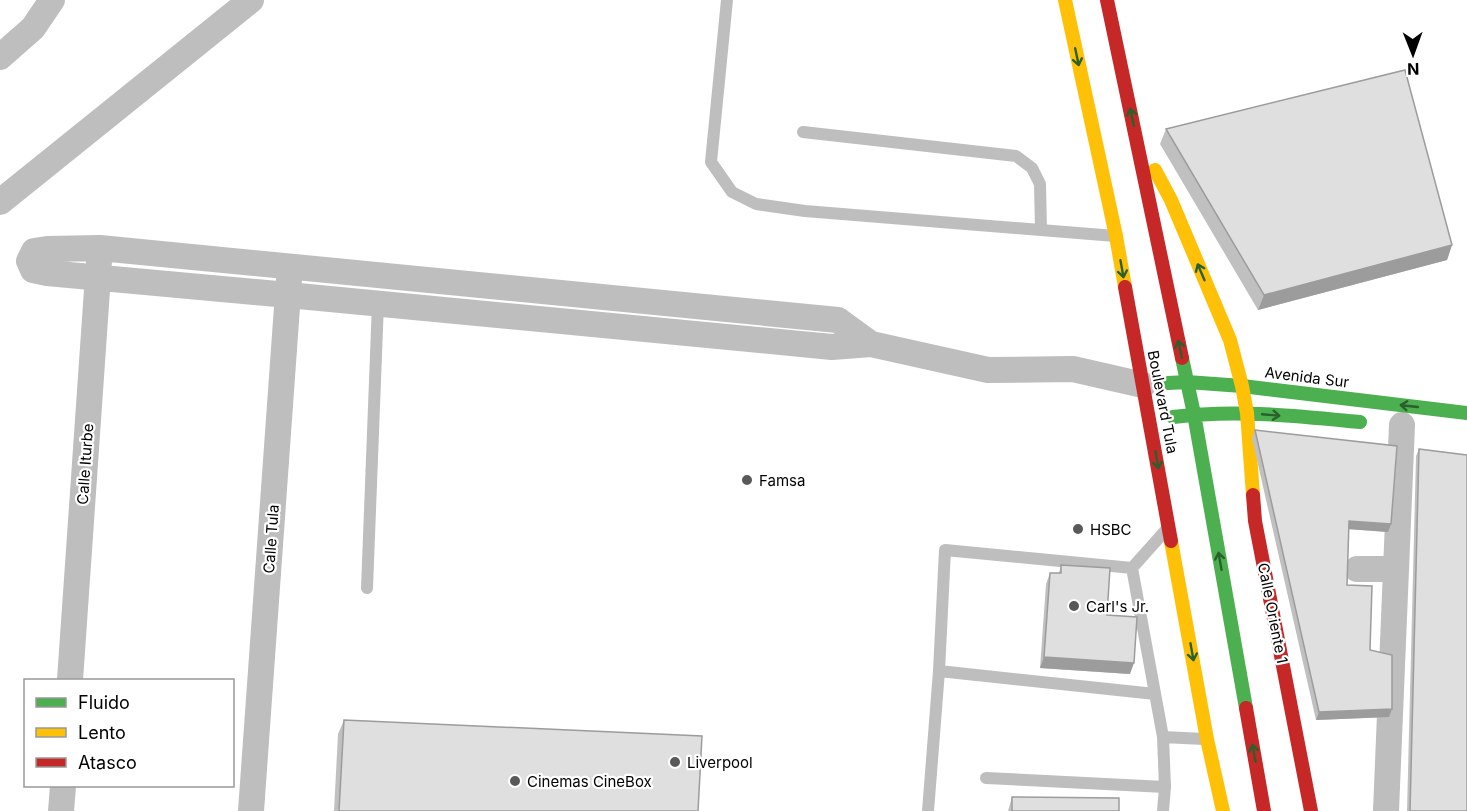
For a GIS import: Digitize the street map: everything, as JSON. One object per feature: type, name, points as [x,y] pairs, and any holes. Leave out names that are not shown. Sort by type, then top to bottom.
[{"type":"main road","name":"Boulevard Tula","points":[[1065,0],[1116,236],[1207,739],[1223,811]]},
{"type":"main road","name":"Boulevard Tula","points":[[1107,0],[1194,414],[1264,811]]},
{"type":"main road","name":"Calle Oriente 1","points":[[1139,149],[1156,171],[1171,200],[1230,340],[1242,386],[1255,521],[1311,811]]},
{"type":"main road","name":"Avenida Sur","points":[[1143,385],[1187,382],[1242,386],[1467,413]]},
{"type":"main road","points":[[1150,421],[1194,414],[1246,413],[1369,423]]},
{"type":"street","points":[[0,57],[33,28],[52,0]]},
{"type":"street","points":[[0,202],[250,0]]},
{"type":"street","points":[[871,344],[838,320],[100,248],[34,251],[29,261],[33,270],[47,273],[831,347],[871,344],[988,370],[1073,369],[1143,385]]},
{"type":"street","name":"Calle Iturbe","points":[[70,679],[100,248]]},
{"type":"street","name":"Calle Tula","points":[[251,811],[289,267]]},
{"type":"street","points":[[1386,811],[1402,426]]},
{"type":"street","points":[[1356,569],[1395,569]]},
{"type":"street","points":[[61,811],[63,787]]},
{"type":"lane","points":[[727,0],[711,162],[732,192],[756,204],[805,211],[1116,236]]},
{"type":"lane","points":[[803,132],[1016,156],[1032,168],[1040,184],[1041,230]]},
{"type":"lane","points":[[367,588],[378,303]]},
{"type":"lane","points":[[1132,568],[1169,526]]},
{"type":"lane","points":[[928,811],[939,671],[945,550],[1132,568]]},
{"type":"lane","points":[[1132,568],[1163,737],[1165,787],[1163,811]]},
{"type":"lane","points":[[939,671],[1155,694]]},
{"type":"lane","points":[[1163,737],[1207,739]]},
{"type":"lane","points":[[1210,801],[1214,769]]},
{"type":"lane","points":[[986,778],[1165,787]]},
{"type":"building","points":[[1405,70],[1452,245],[1264,295],[1166,129]]},
{"type":"building","points":[[1255,430],[1397,446],[1391,524],[1349,521],[1347,585],[1372,586],[1370,650],[1392,655],[1392,709],[1319,712]]},
{"type":"building","points":[[1419,449],[1467,455],[1467,811],[1410,811]]},
{"type":"building","name":"Carl's Jr.","points":[[1061,565],[1110,568],[1107,615],[1137,617],[1134,663],[1044,657],[1050,573],[1061,573]]},
{"type":"building","name":"Cinemas CineBox","points":[[344,720],[702,736],[698,811],[339,811]]},
{"type":"building","points":[[1012,797],[1119,798],[1119,811],[1012,811]]},
{"type":"traffic: fast","points":[[1182,358],[1246,708]]},
{"type":"traffic: fast","points":[[1168,383],[1242,386],[1467,413]]},
{"type":"traffic: fast","points":[[1173,417],[1243,413],[1360,422]]},
{"type":"traffic: slow","points":[[1065,0],[1125,287]]},
{"type":"traffic: slow","points":[[1155,170],[1171,200],[1230,340],[1247,413],[1253,495]]},
{"type":"traffic: slow","points":[[1171,541],[1207,739],[1223,811]]},
{"type":"traffic: jam","points":[[1107,0],[1182,358]]},
{"type":"traffic: jam","points":[[1125,287],[1171,541]]},
{"type":"traffic: jam","points":[[1253,495],[1255,521],[1311,811]]},
{"type":"traffic: jam","points":[[1246,708],[1264,811]]},
{"type":"place","name":"Famsa","points":[[747,480]]},
{"type":"place","name":"HSBC","points":[[1078,529]]},
{"type":"place","name":"Carl's Jr.","points":[[1074,606]]},
{"type":"place","name":"Liverpool","points":[[675,762]]},
{"type":"place","name":"Cinemas CineBox","points":[[515,781]]}]
